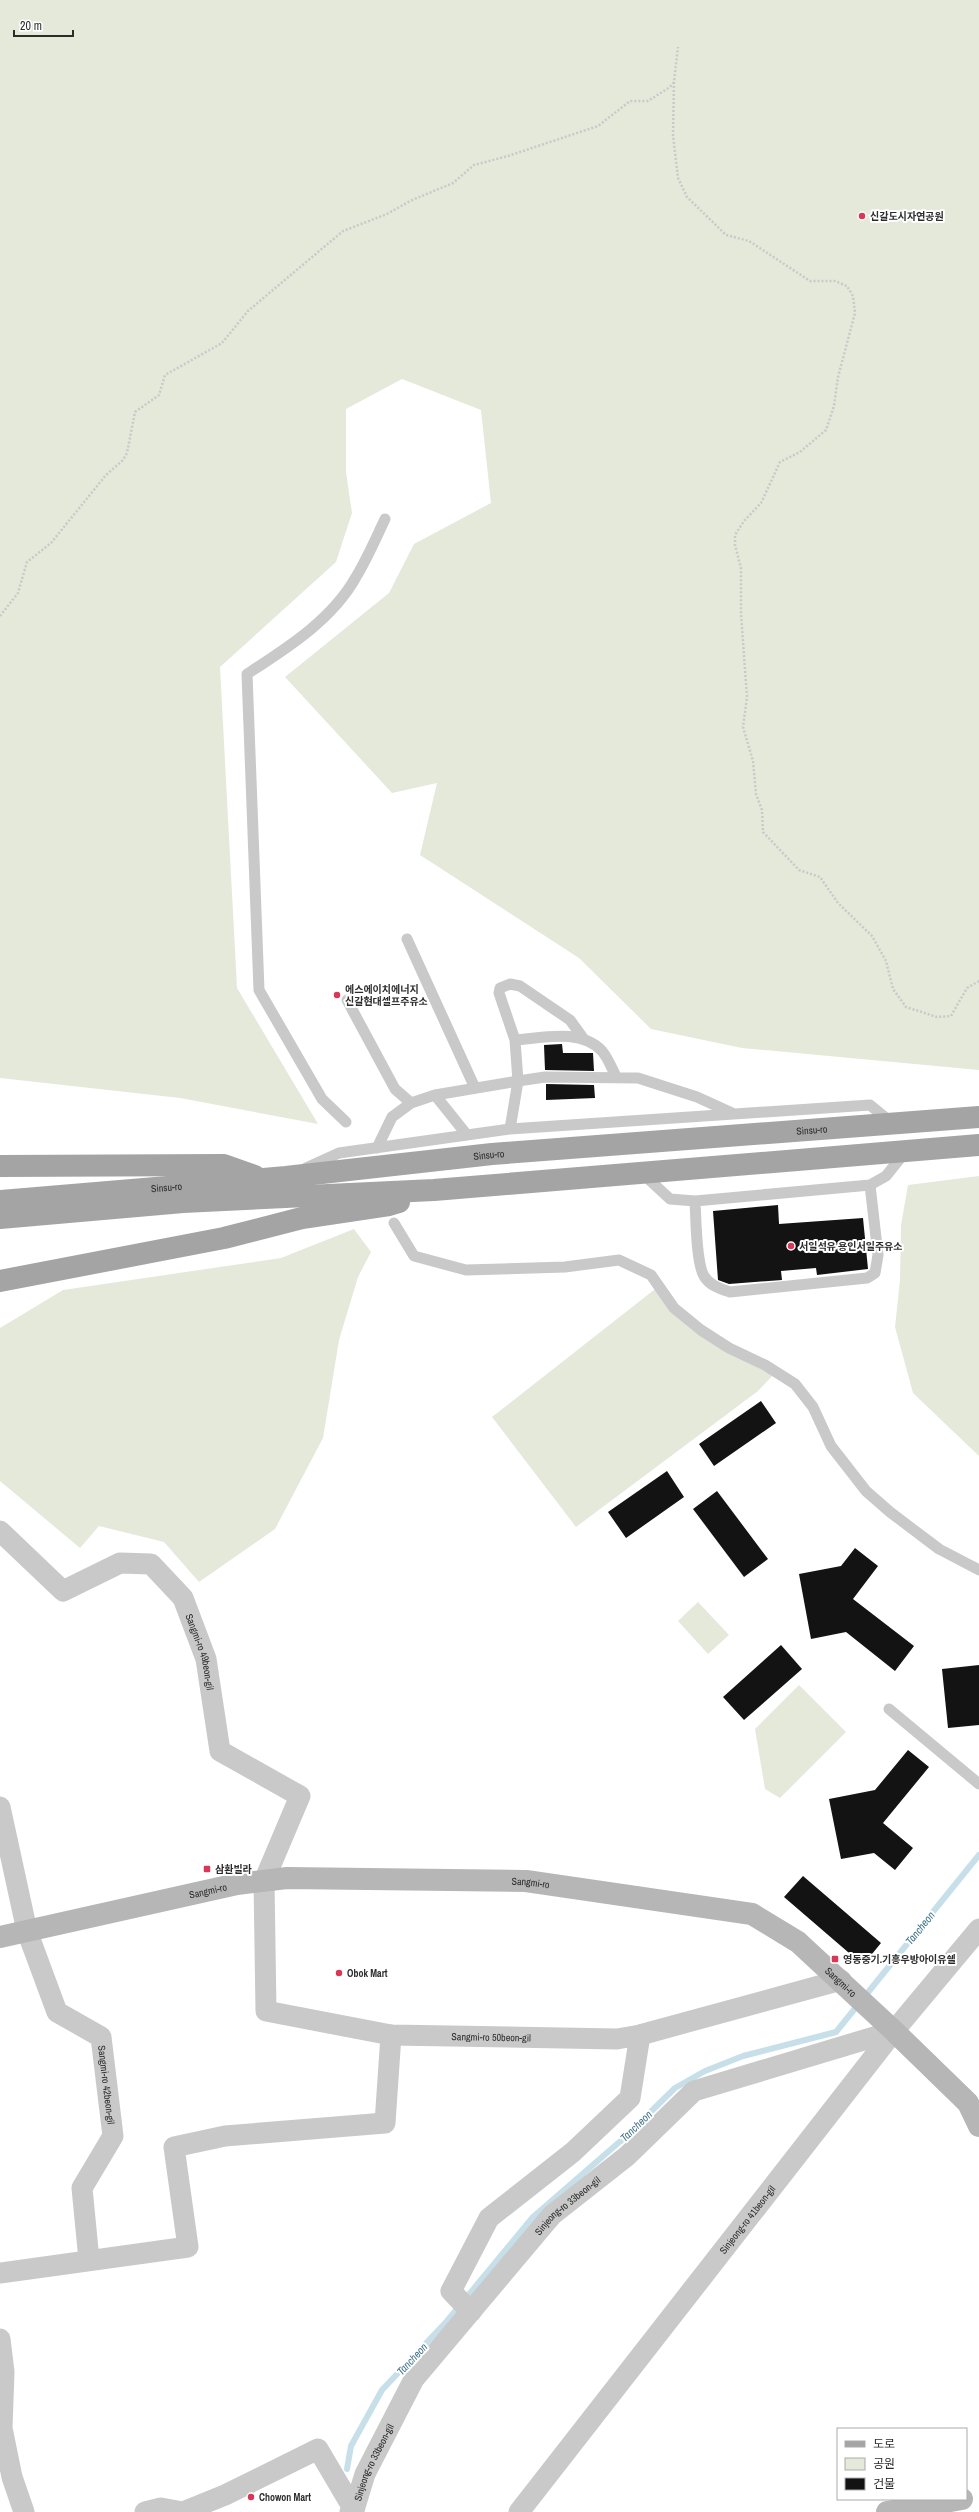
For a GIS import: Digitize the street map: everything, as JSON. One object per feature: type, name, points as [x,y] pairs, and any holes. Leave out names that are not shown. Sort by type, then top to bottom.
[{"type":"main road","name":"Sinsu-ro","points":[[0,1201],[286,1177],[492,1154],[979,1117]]},
{"type":"main road","name":"Sinsu-ro","points":[[0,1218],[183,1202],[434,1190],[979,1146]]},
{"type":"main road","points":[[0,1166],[224,1166],[262,1178]]},
{"type":"main road","points":[[0,1281],[224,1238],[302,1218],[389,1206],[434,1190]]},
{"type":"street","name":"Sangmi-ro 49beon-gil","points":[[0,1531],[63,1592],[120,1563],[151,1564],[183,1598],[206,1659],[220,1751],[300,1796],[264,1881]]},
{"type":"street","points":[[0,1807],[27,1931]]},
{"type":"street","name":"Sangmi-ro","points":[[0,1937],[237,1884],[287,1878],[526,1880],[752,1914],[798,1942],[841,1980],[968,2103],[979,2126]]},
{"type":"street","name":"Sangmi-ro 50beon-gil","points":[[264,1881],[266,2011],[391,2035],[617,2039],[640,2035],[841,1980]]},
{"type":"street","name":"Sinjeong-ro 41beon-gil","points":[[519,2512],[894,2031],[979,1929]]},
{"type":"street","name":"Sangmi-ro 42beon-gil","points":[[27,1931],[57,2012],[101,2037],[113,2136],[82,2188],[89,2260]]},
{"type":"street","name":"Sinjeong-ro 33beon-gil","points":[[352,2511],[365,2474],[414,2379],[552,2215],[627,2156],[694,2091],[894,2031]]},
{"type":"street","points":[[0,2273],[188,2246],[174,2147],[225,2136],[385,2123],[391,2035]]},
{"type":"street","points":[[471,2312],[451,2291],[489,2218],[572,2152],[630,2098],[640,2035]]},
{"type":"street","points":[[0,2339],[4,2372],[2,2428],[12,2477],[24,2512]]},
{"type":"street","points":[[145,2512],[161,2508],[183,2512],[225,2495],[318,2449],[352,2511]]},
{"type":"street","points":[[967,2498],[979,2496]]},
{"type":"street","points":[[887,2512],[956,2500]]},
{"type":"lane","points":[[346,1122],[322,1099],[259,990],[247,674],[280,653],[327,615],[356,578],[385,519]]},
{"type":"lane","points":[[407,939],[475,1088]]},
{"type":"lane","points":[[510,1129],[518,1082],[515,1040],[498,993],[504,985],[520,986],[570,1020],[583,1038],[602,1050],[617,1078]]},
{"type":"lane","points":[[347,1000],[395,1088],[411,1103]]},
{"type":"lane","points":[[515,1040],[583,1038]]},
{"type":"lane","points":[[377,1148],[392,1117],[411,1103],[435,1094],[545,1077],[638,1078],[697,1097],[732,1114]]},
{"type":"lane","points":[[435,1094],[467,1135]]},
{"type":"lane","points":[[286,1177],[339,1153],[510,1129],[870,1105],[892,1124]]},
{"type":"lane","points":[[642,1173],[670,1198],[695,1201],[870,1186],[886,1176],[906,1151]]},
{"type":"lane","points":[[695,1201],[698,1249],[703,1276],[714,1286],[730,1292],[867,1278],[875,1273],[878,1255],[870,1186]]},
{"type":"lane","points":[[394,1223],[414,1256],[466,1270],[557,1267],[619,1260],[651,1275],[674,1308],[701,1330],[728,1348],[765,1365],[794,1384],[813,1407],[832,1446],[866,1491],[890,1512],[939,1549],[979,1570]]},
{"type":"lane","points":[[889,1709],[979,1784]]},
{"type":"path","points":[[678,47],[674,82],[673,135],[678,178],[687,197],[726,235],[749,241],[810,281],[835,281],[847,286],[853,296],[855,313],[838,377],[834,406],[826,430],[800,452],[780,462],[761,503],[744,521],[735,534],[735,546],[741,568],[741,614],[747,697],[743,727],[746,744],[754,761],[756,794],[762,810],[764,832],[798,870],[820,877],[838,904],[872,936],[886,961],[893,989],[906,1007],[937,1018],[951,1016],[967,988],[979,981]]},
{"type":"path","points":[[0,616],[18,593],[26,562],[51,543],[106,475],[123,460],[127,453],[135,412],[160,395],[165,374],[222,343],[248,311],[343,231],[387,214],[453,183],[474,165],[508,156],[598,126],[630,101],[648,101],[670,87],[674,82]]},
{"type":"green space","points":[[0,0],[979,0],[979,1070],[742,1048],[651,1029],[579,958],[420,855],[437,783],[392,793],[285,677],[389,593],[414,544],[491,503],[481,410],[402,379],[346,409],[346,472],[352,513],[336,562],[220,667],[237,988],[318,1124],[180,1098],[0,1078]]},
{"type":"green space","points":[[979,1176],[979,1456],[913,1393],[895,1327],[900,1280],[901,1225],[908,1185]]},
{"type":"green space","points":[[354,1229],[371,1252],[358,1277],[339,1340],[323,1438],[275,1529],[199,1582],[164,1542],[99,1526],[80,1548],[0,1481],[0,1328],[63,1290],[281,1258]]},
{"type":"green space","points":[[659,1286],[674,1308],[776,1372],[758,1391],[576,1527],[492,1417]]},
{"type":"green space","points":[[698,1602],[729,1635],[708,1654],[678,1621]]},
{"type":"green space","points":[[799,1685],[846,1732],[780,1798],[765,1789],[755,1729]]},
{"type":"building","points":[[562,1044],[563,1053],[593,1053],[594,1071],[545,1070],[544,1045]]},
{"type":"building","points":[[546,1084],[594,1085],[595,1098],[546,1100]]},
{"type":"building","name":"서일석유 용인서일주유소","points":[[778,1205],[779,1224],[863,1218],[868,1269],[817,1275],[816,1268],[781,1271],[782,1280],[729,1284],[718,1280],[713,1211]]},
{"type":"building","points":[[761,1401],[776,1423],[714,1466],[699,1444]]},
{"type":"building","points":[[667,1471],[684,1497],[626,1538],[608,1512]]},
{"type":"building","points":[[717,1491],[768,1559],[744,1577],[693,1509]]},
{"type":"building","points":[[855,1548],[878,1566],[853,1599],[914,1646],[895,1671],[846,1632],[811,1639],[799,1574],[841,1566]]},
{"type":"building","points":[[781,1645],[802,1669],[744,1720],[723,1697]]},
{"type":"building","points":[[979,1665],[979,1725],[948,1728],[942,1669]]},
{"type":"building","points":[[908,1750],[929,1767],[883,1823],[913,1848],[895,1870],[874,1853],[841,1859],[829,1799],[875,1790]]},
{"type":"building","points":[[803,1876],[881,1943],[863,1965],[784,1897]]},
{"type":"waterway","name":"Tancheon","points":[[347,2469],[351,2446],[382,2390],[447,2321],[533,2217],[624,2138],[675,2088],[705,2071],[743,2056],[836,2032],[979,1855]]},
{"type":"place","name":"신갈도시자연공원","points":[[862,216]]},
{"type":"place","name":"에스에이치에너지 신갈현대셀프주유소","points":[[337,995]]},
{"type":"place","name":"서일석유 용인서일주유소","points":[[791,1246]]},
{"type":"place","name":"삼환빌라","points":[[207,1869]]},
{"type":"place","name":"영동중기.기흥우방아이유쉘","points":[[835,1959]]},
{"type":"place","name":"Obok Mart","points":[[339,1973]]},
{"type":"place","name":"Chowon Mart","points":[[251,2497]]}]
